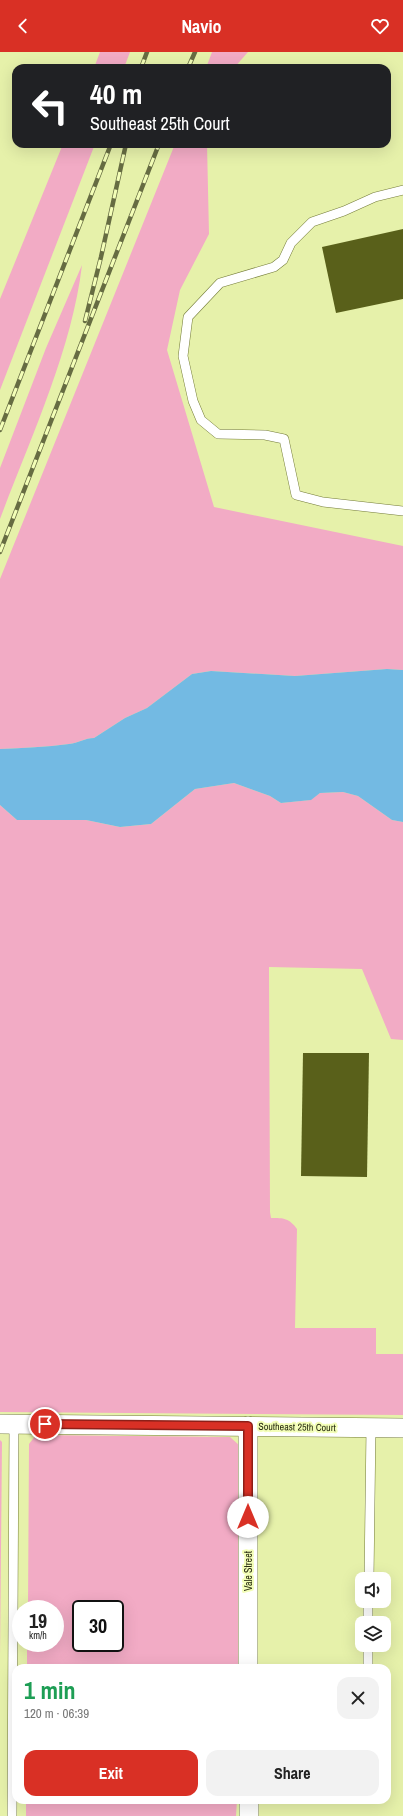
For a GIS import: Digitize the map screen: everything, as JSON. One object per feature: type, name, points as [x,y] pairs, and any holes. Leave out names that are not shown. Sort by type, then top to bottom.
[{"type":"street","name":"Southeast 25th Court","points":[[7,1424],[403,1428]]},
{"type":"street","name":"Vale Street","points":[[248,1426],[248,1664]]},
{"type":"street","points":[[249,1804],[249,1816]]},
{"type":"lane","points":[[403,190],[375,197],[344,211],[312,222],[292,243],[283,260],[274,267],[220,283],[188,317],[183,356],[193,401],[202,420],[218,434],[265,435],[284,439],[296,495],[323,502],[403,511]]},
{"type":"lane","points":[[7,1424],[12,1816]]},
{"type":"lane","points":[[369,1572],[371,1427]]},
{"type":"lane","points":[[368,1652],[368,1664]]},
{"type":"shaded area","points":[[100,52],[130,52],[126,64],[96,64]]},
{"type":"shaded area","points":[[212,52],[248,52],[238,64],[208,64]]},
{"type":"shaded area","points":[[61,148],[93,148],[0,390],[0,299]]},
{"type":"shaded area","points":[[173,148],[207,148],[209,234],[180,290],[167,350],[214,507],[403,546],[403,670],[387,669],[295,676],[211,671],[192,674],[147,708],[125,718],[94,738],[60,745],[0,749],[0,579]]},
{"type":"shaded area","points":[[82,265],[77,297],[60,362],[0,519],[0,468],[46,348]]},
{"type":"shaded area","points":[[234,783],[270,796],[281,803],[310,800],[320,793],[343,792],[358,796],[392,820],[403,822],[403,1040],[391,1039],[362,969],[269,967],[270,1212],[271,1218],[286,1219],[297,1229],[295,1328],[376,1328],[376,1354],[403,1354],[403,1415],[0,1412],[0,805],[17,820],[86,820],[120,827],[151,824],[195,789]]},
{"type":"shaded area","points":[[36,1435],[230,1437],[240,1446],[238,1664],[27,1664],[27,1652],[64,1652],[64,1600],[28,1600],[29,1444]]},
{"type":"shaded area","points":[[0,1440],[2,1442],[0,1656]]},
{"type":"shaded area","points":[[26,1804],[237,1804],[236,1816],[26,1816]]},
{"type":"water","points":[[387,669],[403,670],[403,822],[392,820],[358,796],[343,792],[320,793],[311,800],[281,803],[270,796],[234,783],[195,789],[151,824],[120,827],[86,820],[17,820],[0,805],[0,749],[60,745],[94,738],[125,718],[147,708],[192,674],[211,671],[295,676]]},
{"type":"building","points":[[403,229],[403,299],[336,313],[322,247]]},
{"type":"building","points":[[303,1053],[369,1053],[367,1177],[301,1176]]},
{"type":"railway","points":[[142,64],[147,52]]},
{"type":"railway","points":[[190,64],[195,52]]},
{"type":"railway","points":[[0,430],[109,148]]},
{"type":"railway","points":[[85,321],[125,148]]},
{"type":"railway","points":[[0,552],[157,148]]},
{"type":"route","points":[[45,1424],[248,1426],[248,1517]]}]
